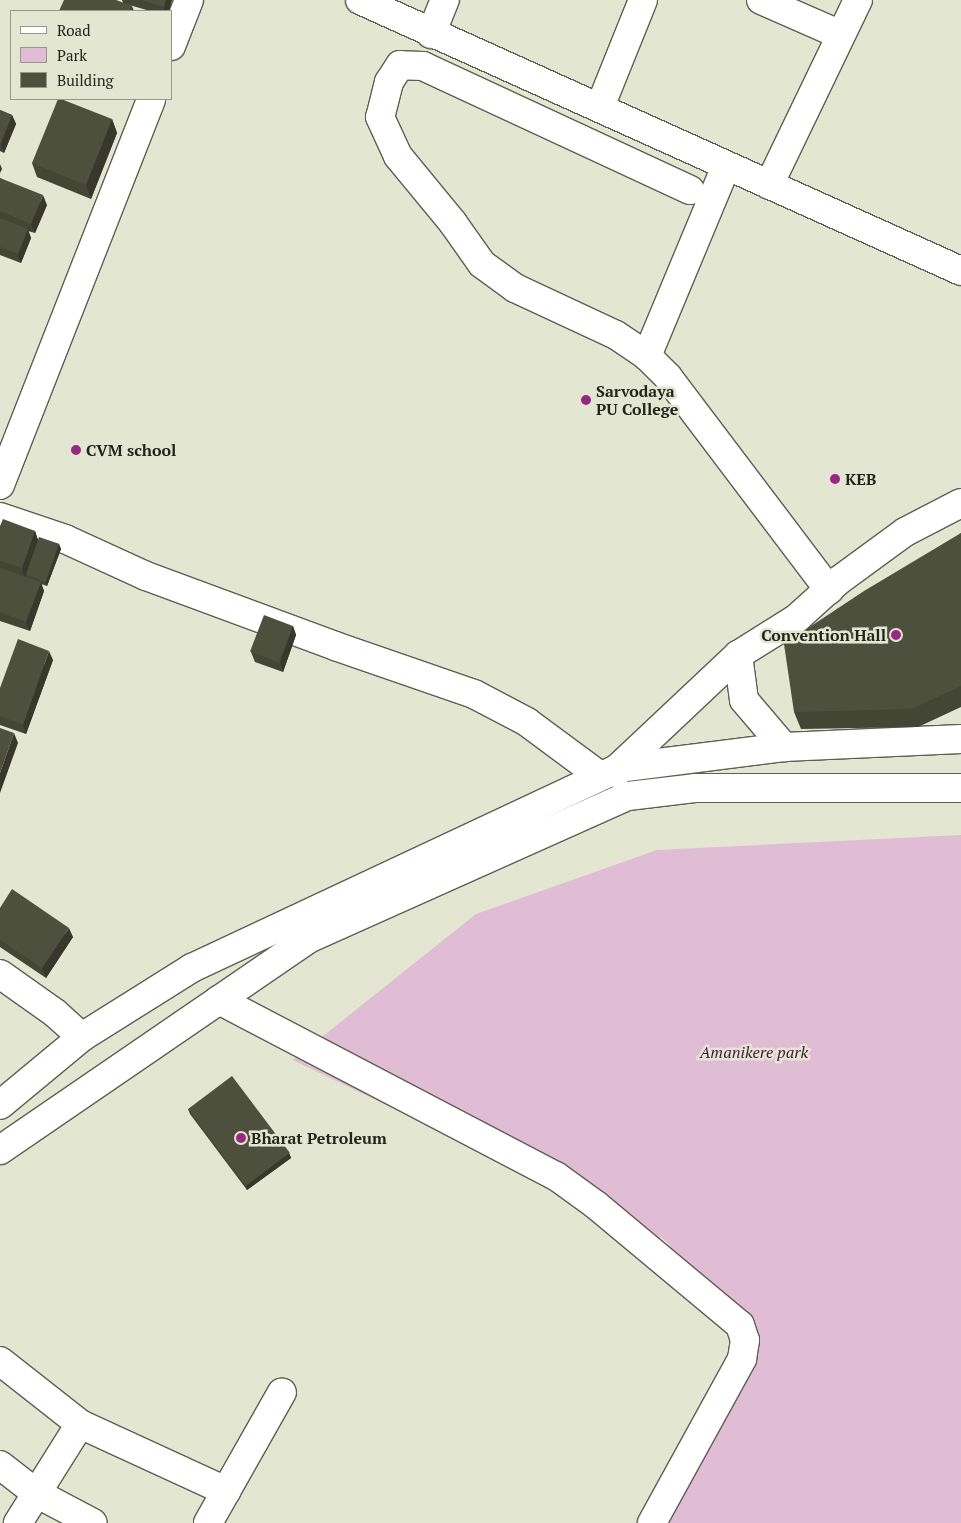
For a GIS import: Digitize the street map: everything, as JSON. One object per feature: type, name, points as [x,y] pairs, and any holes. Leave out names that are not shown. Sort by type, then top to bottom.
[{"type":"main road","points":[[172,43],[189,0]]},
{"type":"main road","points":[[360,0],[961,271]]},
{"type":"main road","points":[[432,34],[445,0]]},
{"type":"main road","points":[[600,107],[643,0]]},
{"type":"main road","points":[[761,0],[841,35]]},
{"type":"main road","points":[[769,185],[858,0]]},
{"type":"main road","points":[[690,190],[423,66],[400,65],[389,82],[380,116],[398,156],[453,223],[482,264],[515,288],[616,335],[647,356],[668,378],[829,590]]},
{"type":"main road","points":[[0,485],[151,100]]},
{"type":"main road","points":[[647,356],[726,166]]},
{"type":"main road","points":[[0,1105],[82,1037],[192,968],[609,772],[738,655],[797,618],[829,590],[906,532],[961,503]]},
{"type":"main road","points":[[0,517],[65,539],[146,576],[335,646],[474,694],[527,722],[609,772],[784,748],[961,739]]},
{"type":"main road","points":[[738,655],[744,700],[784,748]]},
{"type":"main road","points":[[608,805],[609,772]]},
{"type":"main road","points":[[0,1150],[308,939],[628,796],[695,788],[961,788]]},
{"type":"main road","points":[[0,974],[55,1013],[82,1037]]},
{"type":"main road","points":[[219,1000],[556,1176],[596,1206],[740,1325],[745,1340],[742,1359],[652,1523]]},
{"type":"main road","points":[[0,1360],[80,1424],[226,1491]]},
{"type":"main road","points":[[208,1523],[282,1392]]},
{"type":"main road","points":[[18,1523],[80,1424]]},
{"type":"main road","points":[[0,1465],[36,1493],[93,1523]]},
{"type":"green space","name":"Amanikere park","points":[[961,835],[961,1523],[647,1523],[749,1339],[664,1239],[293,1060],[476,914],[657,850]]},
{"type":"building","points":[[64,0],[116,0],[132,6],[130,10],[59,10]]},
{"type":"building","points":[[141,0],[166,0],[164,7]]},
{"type":"building","points":[[58,100],[64,100],[112,119],[86,185],[32,163]]},
{"type":"building","points":[[0,110],[12,115],[1,143],[0,143]]},
{"type":"building","points":[[0,178],[43,195],[31,224],[0,211]]},
{"type":"building","points":[[0,218],[28,229],[18,254],[0,247]]},
{"type":"building","points":[[3,519],[35,531],[22,568],[0,561],[0,526]]},
{"type":"building","name":"Convention Hall","points":[[961,533],[961,686],[912,709],[794,712],[784,644],[864,591]]},
{"type":"building","points":[[39,537],[59,544],[46,582],[26,575]]},
{"type":"building","points":[[0,568],[41,582],[26,622],[0,612]]},
{"type":"building","points":[[264,615],[293,626],[279,663],[250,651]]},
{"type":"building","points":[[18,639],[49,651],[23,725],[0,716],[0,688]]},
{"type":"building","points":[[0,728],[14,733],[0,773]]},
{"type":"building","points":[[12,889],[69,928],[42,968],[0,940],[0,908]]},
{"type":"building","points":[[232,1076],[290,1153],[246,1186],[188,1109]]},
{"type":"place","name":"Sarvodaya PU College","points":[[586,400]]},
{"type":"place","name":"CVM school","points":[[76,450]]},
{"type":"place","name":"KEB","points":[[835,479]]},
{"type":"place","name":"Convention Hall","points":[[896,635]]},
{"type":"place","name":"Bharat Petroleum","points":[[241,1138]]}]
